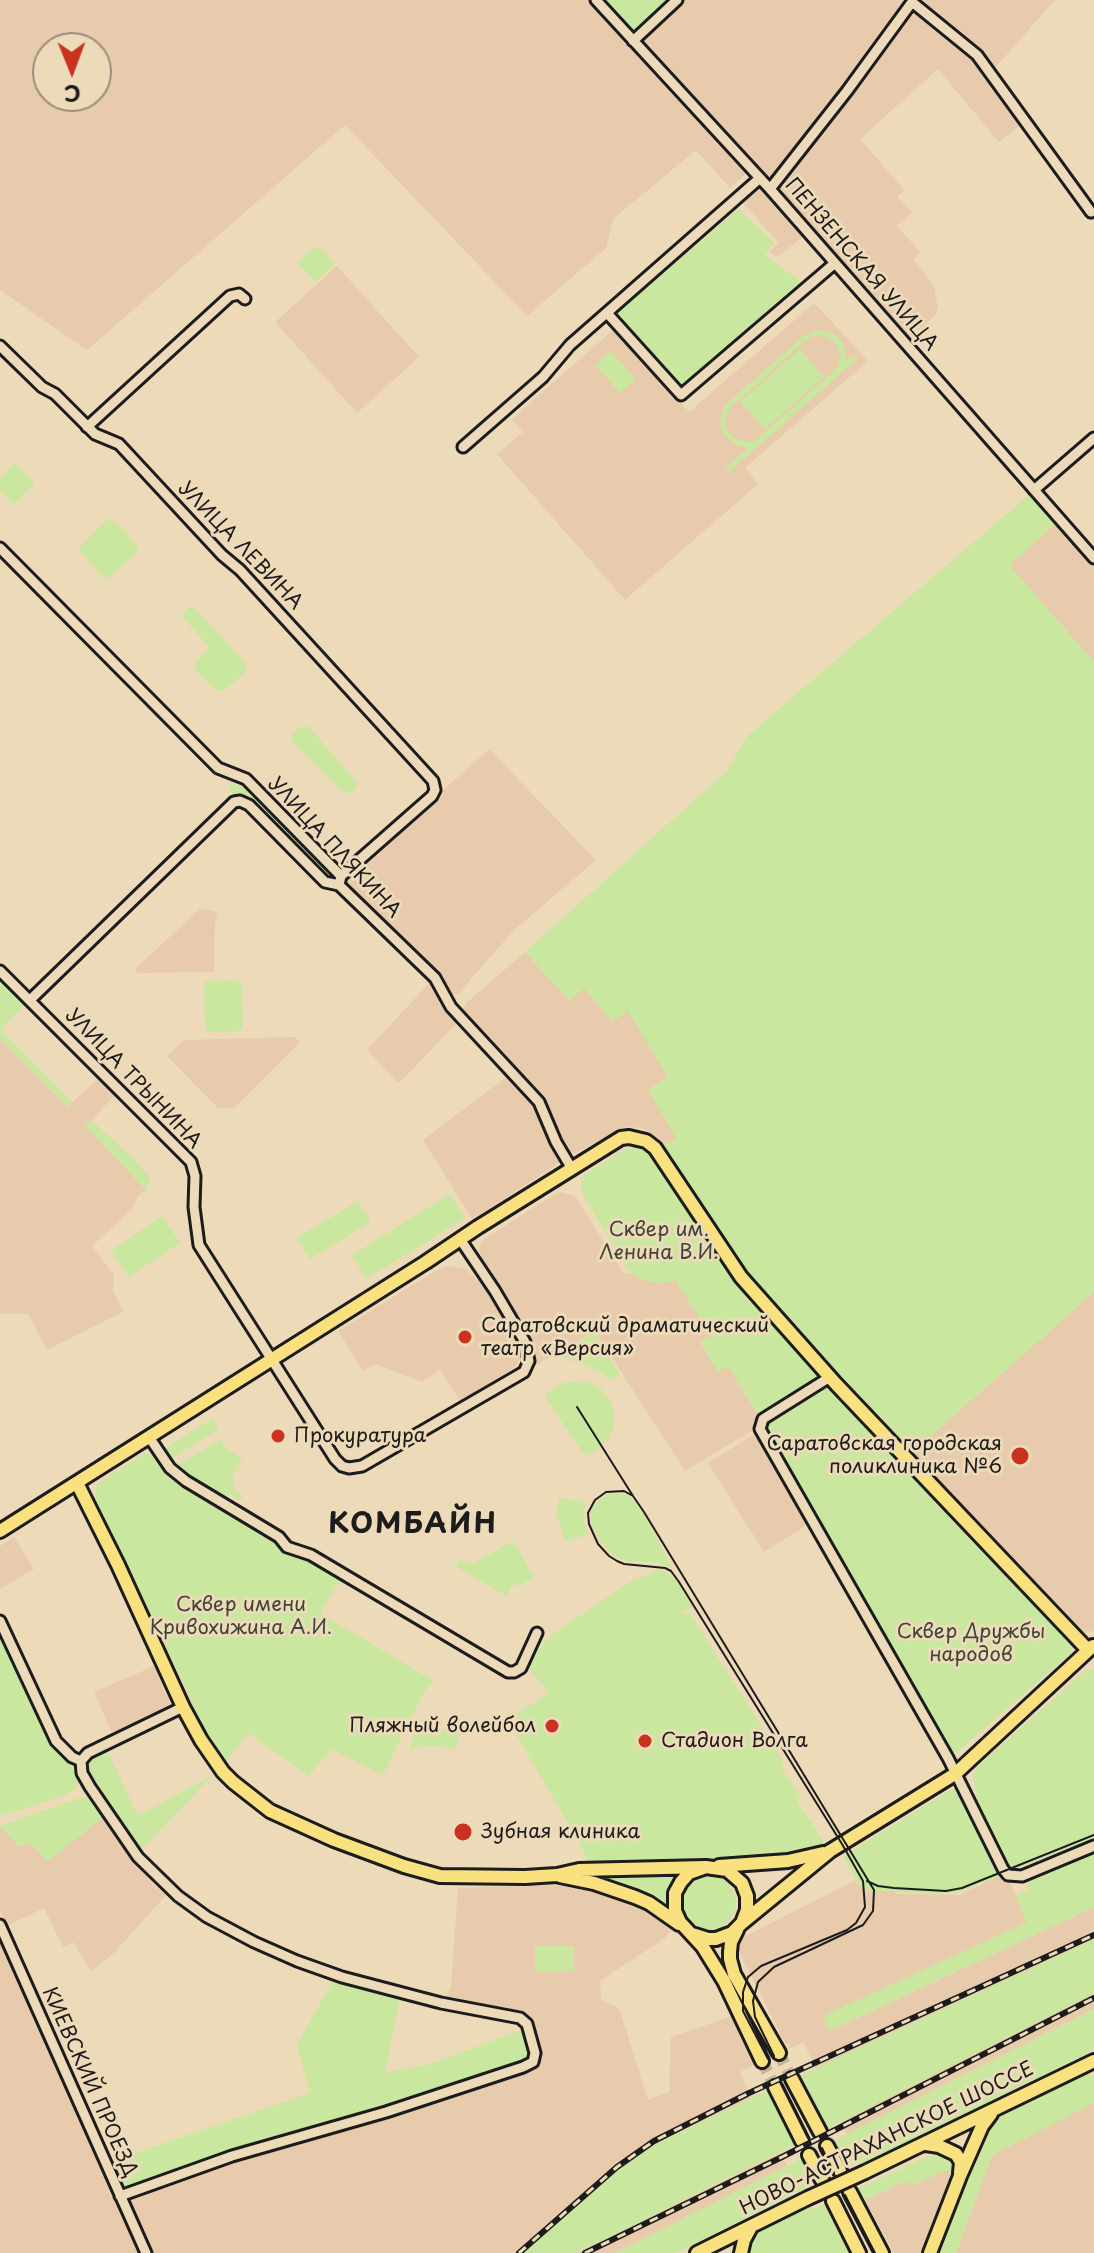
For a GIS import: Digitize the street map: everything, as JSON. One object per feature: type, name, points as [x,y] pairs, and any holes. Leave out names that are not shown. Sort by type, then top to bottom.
[{"type":"main road","points":[[0,1531],[621,1138],[646,1141],[662,1157],[741,1277],[830,1377],[1092,1651],[955,1774],[830,1851],[724,1937],[708,1939],[688,1931],[649,1903],[635,1897],[557,1875]]},
{"type":"main road","points":[[77,1483],[183,1707],[212,1757],[233,1782],[270,1811],[301,1827],[404,1866],[440,1876],[491,1878],[557,1875],[579,1870],[710,1866],[788,1861],[830,1851]]},
{"type":"main road","points":[[762,2061],[724,1981],[675,1911],[677,1887],[689,1873],[710,1866],[727,1870],[742,1883],[747,1903],[731,1942],[730,1959],[734,1974],[779,2053]]},
{"type":"main road","name":"НОВО-АСТРАХАНСКОЕ ШОССЕ","points":[[697,2253],[1094,2061]]},
{"type":"main road","points":[[792,2079],[820,2132]]},
{"type":"main road","points":[[775,2087],[802,2141]]},
{"type":"main road","points":[[930,2253],[982,2126],[993,2111]]},
{"type":"main road","points":[[924,2144],[939,2146],[956,2154],[961,2162],[960,2176]]},
{"type":"main road","points":[[827,2146],[840,2171]]},
{"type":"main road","points":[[809,2155],[822,2180]]},
{"type":"main road","points":[[850,2192],[882,2253]]},
{"type":"main road","points":[[833,2201],[859,2253]]},
{"type":"main road","points":[[741,2253],[751,2227]]},
{"type":"street","name":"ПЕНЗЕНСКАЯ УЛИЦА","points":[[596,0],[770,189],[1094,558]]},
{"type":"street","points":[[633,41],[677,0]]},
{"type":"street","points":[[770,189],[912,2],[977,55],[1091,212]]},
{"type":"street","points":[[463,447],[543,377],[570,345],[760,178]]},
{"type":"street","points":[[607,313],[681,395],[835,263]]},
{"type":"street","points":[[87,427],[230,296],[239,294],[245,299]]},
{"type":"street","name":"УЛИЦА ЛЕВИНА","points":[[0,346],[95,434],[119,444],[222,555],[240,570],[433,781],[435,790],[432,796],[340,880]]},
{"type":"street","points":[[1034,490],[1094,438]]},
{"type":"street","name":"УЛИЦА ПЛЯКИНА","points":[[0,548],[218,768],[246,779],[435,978],[451,1007],[524,1084],[544,1111],[556,1142],[572,1169]]},
{"type":"street","points":[[30,1000],[234,802],[249,805],[325,882],[340,880]]},
{"type":"street","name":"УЛИЦА ТРЫНИНА","points":[[0,971],[191,1162],[195,1176],[194,1207],[199,1245],[342,1466],[362,1466],[524,1372],[529,1361],[525,1342],[460,1239]]},
{"type":"street","points":[[830,1377],[763,1419],[760,1429],[944,1750],[1008,1875],[1022,1876],[1094,1846]]},
{"type":"street","points":[[149,1437],[178,1474],[279,1537],[287,1547],[311,1555],[508,1672],[521,1668],[537,1633]]},
{"type":"street","points":[[0,1621],[56,1741],[72,1757],[81,1761]]},
{"type":"street","points":[[120,2196],[232,2156],[386,2112],[523,2067],[533,2062],[535,2053],[527,2024],[520,2018],[441,2003],[342,1977],[254,1942],[207,1917],[178,1896],[138,1857],[90,1787],[82,1773],[81,1761],[88,1753],[183,1707]]},
{"type":"street","name":"КИЕВСКИЙ ПРОЕЗД","points":[[0,1925],[146,2253]]},
{"type":"shaded area","points":[[0,0],[591,0],[747,173],[730,188],[696,150],[613,219],[606,248],[527,316],[345,125],[87,350],[0,290]]},
{"type":"shaded area","points":[[682,0],[912,0],[774,181],[770,182],[641,43],[640,39]]},
{"type":"shaded area","points":[[912,0],[1055,0],[994,69]]},
{"type":"shaded area","points":[[918,11],[977,60],[1023,123],[999,142],[938,69],[860,139],[904,190],[897,197],[913,212],[896,226],[920,251],[914,260],[934,286],[938,307],[935,315],[908,342],[778,189],[778,184],[907,13]]},
{"type":"shaded area","points":[[760,187],[804,236],[776,258],[770,251],[779,243],[743,203]]},
{"type":"shaded area","points":[[337,266],[419,357],[357,413],[275,322]]},
{"type":"shaded area","points":[[814,303],[868,361],[745,468],[758,484],[625,600],[497,454],[523,432],[512,419],[615,328],[689,412]]},
{"type":"shaded area","points":[[1055,524],[1094,567],[1094,662],[1009,565]]},
{"type":"shaded area","points":[[489,749],[596,860],[513,931],[458,994],[453,995],[346,882],[347,877]]},
{"type":"shaded area","points":[[200,909],[218,914],[215,921],[214,972],[138,973],[135,969]]},
{"type":"shaded area","points":[[525,952],[570,1000],[584,988],[628,1010],[669,1077],[649,1090],[677,1139],[663,1146],[650,1132],[629,1127],[575,1153],[567,1151],[543,1098],[463,1011],[465,1004]]},
{"type":"shaded area","points":[[431,981],[459,1021],[399,1083],[367,1050]]},
{"type":"shaded area","points":[[295,1037],[300,1042],[234,1108],[218,1108],[167,1056],[184,1040]]},
{"type":"shaded area","points":[[0,1038],[67,1107],[99,1078],[116,1094],[86,1126],[146,1190],[138,1196],[133,1208],[92,1246],[114,1275],[113,1290],[123,1312],[47,1350],[28,1314],[0,1314]]},
{"type":"shaded area","points":[[509,1075],[535,1104],[560,1161],[472,1219],[423,1140]]},
{"type":"shaded area","points":[[562,1192],[575,1196],[624,1274],[630,1273],[649,1282],[676,1280],[760,1418],[756,1428],[685,1471],[595,1331],[536,1365],[535,1352],[529,1340],[481,1257],[480,1244]]},
{"type":"shaded area","points":[[447,1266],[466,1269],[492,1294],[523,1350],[515,1367],[460,1401],[440,1370],[422,1382],[376,1364],[363,1371],[338,1331]]},
{"type":"shaded area","points":[[1094,1292],[1094,1631],[1086,1633],[1079,1631],[910,1454]]},
{"type":"shaded area","points":[[758,1432],[810,1523],[764,1552],[708,1463]]},
{"type":"shaded area","points":[[14,1537],[34,1569],[0,1589],[0,1546]]},
{"type":"shaded area","points":[[154,1666],[171,1707],[113,1735],[94,1692]]},
{"type":"shaded area","points":[[105,1816],[152,1884],[166,1895],[114,1953],[91,1971],[73,1942],[63,1947],[44,1908],[7,1926],[0,1909],[0,1826],[19,1846]]},
{"type":"shaded area","points":[[870,1873],[897,1894],[960,1895],[1005,1873],[1030,1923],[830,2031],[1094,1907],[1094,1939],[816,2068],[803,2042],[789,2049],[789,2044],[786,2045],[734,1942]]},
{"type":"shaded area","points":[[540,1885],[591,1888],[632,1902],[674,1927],[665,1938],[600,1981],[601,2000],[619,2008],[648,2100],[669,2092],[671,2037],[735,2015],[758,2063],[740,2072],[751,2098],[655,2144],[575,2206],[523,2253],[150,2253],[127,2201],[129,2196],[232,2158],[377,2117],[389,2117],[538,2065],[541,2057],[533,2025],[522,2014],[446,1999],[451,1986],[458,1888]]},
{"type":"shaded area","points":[[0,1936],[124,2217],[141,2253],[0,2253]]},
{"type":"shaded area","points":[[1094,1993],[1094,2009],[847,2135],[840,2122]]},
{"type":"shaded area","points":[[1094,2103],[1094,2253],[956,2253],[992,2155]]},
{"type":"shaded area","points":[[780,2153],[787,2166],[615,2253],[577,2253]]},
{"type":"shaded area","points":[[948,2169],[954,2179],[925,2253],[894,2253],[865,2200],[905,2181],[913,2185]]},
{"type":"green space","points":[[602,0],[673,0],[636,33],[630,33]]},
{"type":"green space","points":[[739,209],[774,243],[765,255],[804,284],[682,386],[616,313]]},
{"type":"green space","points":[[315,247],[320,247],[335,264],[315,282],[297,262]]},
{"type":"green space","points":[[817,330],[829,332],[839,338],[845,348],[846,361],[854,355],[857,359],[729,472],[725,468],[748,448],[736,445],[723,434],[720,423],[724,406],[802,337]],"holes":[[[813,336],[827,337],[835,342],[841,355],[837,368],[756,440],[747,442],[734,438],[725,422],[729,409],[805,341]]]},
{"type":"green space","points":[[800,349],[824,377],[765,429],[740,402]]},
{"type":"green space","points":[[611,351],[636,379],[620,393],[595,365]]},
{"type":"green space","points":[[15,463],[35,483],[14,504],[0,490],[0,479]]},
{"type":"green space","points":[[1029,495],[1055,524],[1009,565],[1094,662],[1094,1292],[910,1454],[744,1273],[733,1257],[663,1146],[677,1139],[648,1090],[668,1077],[628,1011],[612,1022],[584,988],[570,1001],[525,952],[727,771],[747,736]]},
{"type":"green space","points":[[110,519],[122,528],[138,551],[107,579],[78,549]]},
{"type":"green space","points":[[189,607],[194,608],[246,663],[245,672],[224,691],[217,691],[194,668],[209,646],[183,618]]},
{"type":"green space","points":[[302,726],[309,727],[356,781],[357,788],[351,793],[343,792],[292,741],[291,735]]},
{"type":"green space","points":[[227,782],[249,792],[332,874],[332,879],[326,878],[242,795],[233,795]]},
{"type":"green space","points":[[0,978],[24,1005],[1,1029],[72,1103],[68,1107],[0,1038]]},
{"type":"green space","points":[[238,980],[242,986],[243,1027],[240,1031],[208,1032],[205,1029],[206,981]]},
{"type":"green space","points":[[91,1120],[150,1178],[146,1190],[85,1126]]},
{"type":"green space","name":"Сквер им. Ленина В.И.","points":[[642,1148],[650,1155],[722,1263],[821,1378],[760,1418],[728,1366],[718,1372],[700,1343],[709,1337],[718,1348],[676,1281],[649,1282],[630,1273],[581,1191],[581,1179],[585,1174],[625,1149]]},
{"type":"green space","points":[[450,1194],[465,1218],[366,1279],[352,1255]]},
{"type":"green space","points":[[358,1201],[371,1222],[310,1259],[297,1238]]},
{"type":"green space","points":[[162,1216],[180,1243],[129,1277],[111,1251]]},
{"type":"green space","points":[[594,1333],[620,1375],[609,1380],[598,1370],[563,1358],[559,1352]]},
{"type":"green space","points":[[570,1381],[585,1381],[599,1387],[614,1410],[614,1426],[608,1439],[597,1450],[584,1455],[545,1396],[556,1386]]},
{"type":"green space","name":"Сквер Дружбы народов","points":[[828,1384],[1071,1641],[1073,1647],[1070,1654],[956,1753],[946,1748],[765,1429],[768,1419],[821,1385]]},
{"type":"green space","points":[[212,1419],[219,1429],[171,1459],[164,1449]]},
{"type":"green space","points":[[220,1440],[242,1458],[232,1478],[236,1491],[243,1497],[240,1501],[230,1494],[226,1498],[187,1475],[178,1465]]},
{"type":"green space","name":"Сквер имени Кривохижина А.И.","points":[[145,1453],[153,1455],[180,1481],[277,1539],[279,1546],[286,1551],[301,1555],[341,1579],[320,1613],[434,1681],[424,1692],[383,1775],[331,1749],[309,1776],[248,1733],[225,1763],[208,1736],[95,1497],[97,1484]]},
{"type":"green space","points":[[608,1494],[628,1495],[643,1512],[673,1569],[658,1563],[625,1561],[611,1554],[601,1542],[591,1524],[593,1506]]},
{"type":"green space","points":[[559,1498],[586,1502],[583,1520],[588,1534],[566,1542],[556,1514]]},
{"type":"green space","points":[[513,1541],[534,1577],[517,1587],[513,1583],[506,1596],[455,1566],[460,1560],[471,1565]]},
{"type":"green space","name":"Стадион Волга","points":[[660,1569],[678,1583],[692,1607],[681,1613],[683,1616],[689,1612],[784,1762],[780,1765],[801,1798],[797,1801],[825,1843],[807,1852],[770,1859],[587,1866],[586,1856],[569,1824],[507,1720],[549,1693],[526,1665],[550,1636],[628,1583]]},
{"type":"green space","points":[[0,1630],[54,1745],[78,1775],[78,1783],[75,1790],[60,1797],[0,1816]]},
{"type":"green space","points":[[1094,1669],[1094,1838],[1010,1869],[977,1799],[973,1776],[976,1768],[1086,1670]]},
{"type":"green space","points":[[416,1729],[462,1729],[455,1749],[428,1745],[409,1750]]},
{"type":"green space","points":[[106,1748],[136,1812],[143,1813],[213,1775],[139,1852],[87,1773],[91,1756]]},
{"type":"green space","points":[[955,1787],[1000,1876],[949,1894],[867,1890],[858,1884],[843,1856]]},
{"type":"green space","points":[[88,1797],[95,1801],[105,1816],[47,1862],[30,1842],[19,1847],[0,1826],[79,1798]]},
{"type":"green space","points":[[1094,1853],[1094,1907],[829,2031],[823,2016],[1027,1922],[1015,1896],[1027,1890],[1028,1880]]},
{"type":"green space","points":[[678,1872],[667,1892],[667,1908],[637,1892],[581,1875]]},
{"type":"green space","points":[[709,1876],[728,1884],[736,1903],[728,1922],[709,1930],[690,1922],[682,1903],[690,1884]]},
{"type":"green space","points":[[1094,1939],[1094,1993],[823,2131],[796,2077]]},
{"type":"green space","points":[[535,1946],[574,1946],[574,1971],[535,1971]]},
{"type":"green space","points":[[333,1980],[400,1998],[385,2072],[427,2065],[524,2029],[531,2048],[529,2055],[520,2063],[407,2103],[123,2190],[109,2162],[310,2093],[297,2045]]},
{"type":"green space","points":[[1094,2009],[1094,2050],[861,2165],[859,2162],[844,2169],[830,2144]]},
{"type":"green space","points":[[1086,2072],[1094,2078],[1094,2103],[992,2155],[956,2253],[936,2253],[985,2132],[993,2121]]},
{"type":"green space","points":[[770,2089],[796,2144],[577,2253],[523,2253],[619,2169],[655,2144]]},
{"type":"green space","points":[[928,2156],[948,2157],[953,2166],[952,2175],[948,2170],[913,2185],[905,2181],[861,2202],[855,2190]]},
{"type":"green space","points":[[803,2158],[816,2182],[804,2190],[676,2253],[615,2253]]},
{"type":"green space","points":[[830,2202],[856,2253],[746,2253],[751,2235],[812,2206],[814,2209]]},
{"type":"tunnel","points":[[779,2053],[792,2079]]},
{"type":"tunnel","points":[[762,2061],[775,2087]]},
{"type":"tram line","points":[[577,1407],[633,1496]]},
{"type":"tram line","points":[[768,2059],[743,2011],[743,1992],[748,1977],[761,1966],[847,1930],[856,1923],[865,1907],[863,1881],[671,1571],[624,1564],[609,1556],[598,1544],[589,1524],[588,1513],[595,1500],[606,1492],[624,1491],[633,1496],[644,1512],[874,1890],[873,1911],[863,1925],[774,1967],[758,1982],[753,2001],[755,2017],[774,2056]]},
{"type":"tram line","points":[[867,1881],[894,1888],[946,1891],[962,1888],[1094,1835]]},
{"type":"tram line","points":[[781,2084],[808,2138]]},
{"type":"tram line","points":[[822,2148],[834,2173]]},
{"type":"tram line","points":[[845,2195],[875,2253]]},
{"type":"railway","points":[[519,2253],[617,2167],[654,2141],[749,2093],[1094,1935]]},
{"type":"railway","points":[[585,2253],[782,2157],[1094,1998]]},
{"type":"place","name":"Саратовский драматический театр «Версия»","points":[[465,1337]]},
{"type":"place","name":"Прокуратура","points":[[278,1436]]},
{"type":"place","name":"Саратовская городская поликлиника №6","points":[[1020,1456]]},
{"type":"place","name":"Пляжный волейбол","points":[[552,1726]]},
{"type":"place","name":"Стадион Волга","points":[[645,1741]]},
{"type":"place","name":"Зубная клиника","points":[[463,1832]]},
{"type":"district","name":"КОМБАЙН","points":[[413,1525]]}]
